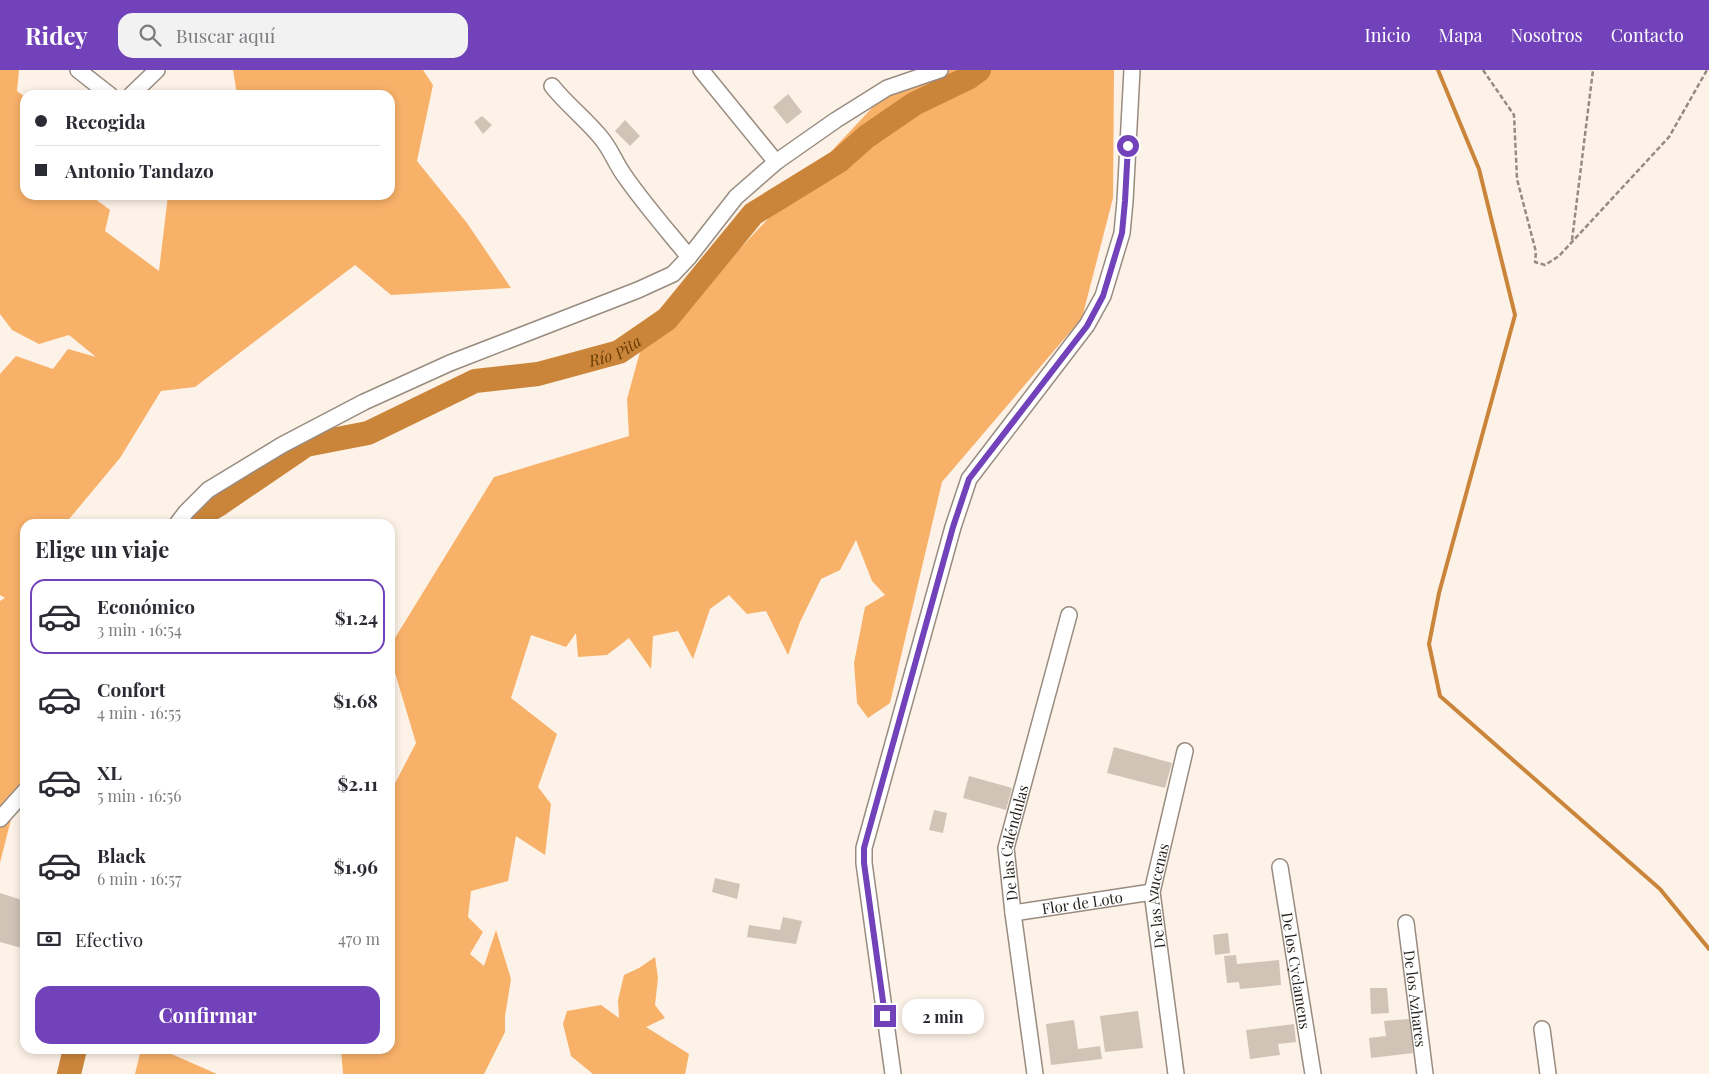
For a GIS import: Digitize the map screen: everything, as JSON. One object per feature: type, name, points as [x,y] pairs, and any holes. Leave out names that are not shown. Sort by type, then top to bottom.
[{"type":"street","points":[[78,70],[104,90]]},
{"type":"street","points":[[136,90],[157,70]]},
{"type":"street","points":[[701,70],[776,162]]},
{"type":"street","points":[[181,519],[208,490],[282,445],[364,402],[450,363],[638,290],[673,274],[689,257],[736,197],[776,162],[886,88],[940,70]]},
{"type":"street","points":[[893,1074],[864,863],[864,848],[953,527],[969,479],[1087,326],[1103,296],[1122,233],[1132,70]]},
{"type":"street","points":[[552,86],[561,98],[602,138],[618,167],[689,257]]},
{"type":"street","name":"De las Caléndulas","points":[[1035,1074],[1006,848],[1069,615]]},
{"type":"street","name":"De las Azucenas","points":[[1176,1074],[1152,892],[1185,751]]},
{"type":"street","points":[[0,819],[20,797]]},
{"type":"street","name":"De los Cyclamens","points":[[1280,866],[1313,1074]]},
{"type":"street","name":"Flor de Loto","points":[[1013,913],[1152,892]]},
{"type":"street","name":"De los Azhares","points":[[1406,923],[1425,1074]]},
{"type":"street","points":[[1542,1028],[1548,1074]]},
{"type":"path","points":[[1482,70],[1514,115],[1516,180],[1536,252],[1535,262],[1545,265],[1559,256],[1670,137],[1707,70]]},
{"type":"path","points":[[1572,241],[1593,70]]},
{"type":"shaded area","points":[[0,70],[19,70],[17,91],[20,93],[20,200],[97,200],[110,210],[105,231],[159,271],[167,200],[395,200],[395,90],[236,90],[233,70],[423,70],[433,85],[417,161],[467,223],[511,288],[391,295],[355,265],[195,387],[161,391],[120,458],[69,519],[20,519],[20,784],[0,863],[0,601],[5,598],[0,595],[0,374],[16,356],[53,369],[68,349],[96,357],[69,335],[39,344],[12,330],[0,314]]},
{"type":"shaded area","points":[[914,70],[1114,70],[1113,198],[1082,318],[942,482],[890,703],[868,718],[857,703],[854,663],[865,607],[885,595],[872,581],[856,540],[840,570],[821,579],[800,622],[788,655],[766,611],[747,614],[729,595],[710,609],[693,659],[678,631],[653,636],[651,669],[629,638],[607,655],[578,657],[576,633],[566,647],[531,635],[511,698],[557,734],[538,787],[551,804],[545,855],[516,836],[508,881],[471,891],[468,917],[483,932],[470,954],[484,966],[496,930],[511,979],[505,1016],[505,1032],[484,1074],[343,1074],[341,1054],[395,1054],[395,783],[416,743],[395,673],[395,638],[494,477],[629,436],[627,399],[640,352],[674,319],[899,79]]},
{"type":"shaded area","points":[[655,957],[658,978],[655,1005],[665,1018],[646,1027],[689,1054],[685,1074],[593,1074],[571,1056],[563,1024],[567,1011],[601,1005],[619,1018],[618,1000],[624,975]]},
{"type":"shaded area","points":[[140,1054],[171,1054],[217,1074],[135,1074]]},
{"type":"building","points":[[788,94],[802,112],[787,124],[773,107]]},
{"type":"building","points":[[482,116],[492,125],[483,134],[474,122]]},
{"type":"building","points":[[625,120],[640,136],[630,146],[615,131]]},
{"type":"building","points":[[1114,747],[1172,763],[1165,788],[1107,773]]},
{"type":"building","points":[[969,776],[1012,788],[1006,810],[963,798]]},
{"type":"building","points":[[934,810],[947,813],[943,833],[929,830]]},
{"type":"building","points":[[715,878],[740,884],[737,899],[712,892]]},
{"type":"building","points":[[0,893],[20,899],[20,948],[0,942]]},
{"type":"building","points":[[783,917],[802,921],[796,944],[747,937],[749,925],[780,930]]},
{"type":"building","points":[[1228,933],[1230,953],[1215,955],[1213,935]]},
{"type":"building","points":[[1236,955],[1237,964],[1279,960],[1281,985],[1240,989],[1239,982],[1227,983],[1224,956]]},
{"type":"building","points":[[1370,988],[1387,988],[1389,1013],[1371,1014]]},
{"type":"building","points":[[1138,1011],[1143,1048],[1105,1052],[1100,1016]]},
{"type":"building","points":[[1409,1019],[1413,1053],[1371,1058],[1369,1038],[1386,1036],[1384,1021]]},
{"type":"building","points":[[1074,1020],[1078,1049],[1100,1046],[1102,1059],[1051,1065],[1046,1024]]},
{"type":"building","points":[[1294,1024],[1296,1042],[1278,1044],[1280,1055],[1250,1059],[1246,1030]]},
{"type":"waterway","name":"Río Pita","points":[[195,519],[306,445],[368,433],[475,381],[538,374],[619,352],[667,319],[753,214],[839,161],[866,137],[914,104],[968,78],[979,70]]},
{"type":"waterway","points":[[1438,70],[1479,169],[1515,315],[1439,593],[1429,644],[1440,696],[1660,889],[1709,949]]},
{"type":"waterway","name":"Río Pita","points":[[69,1074],[74,1054]]},
{"type":"route","points":[[885,1016],[864,863],[864,848],[953,527],[969,479],[1087,326],[1103,296],[1122,233],[1128,146]]}]
